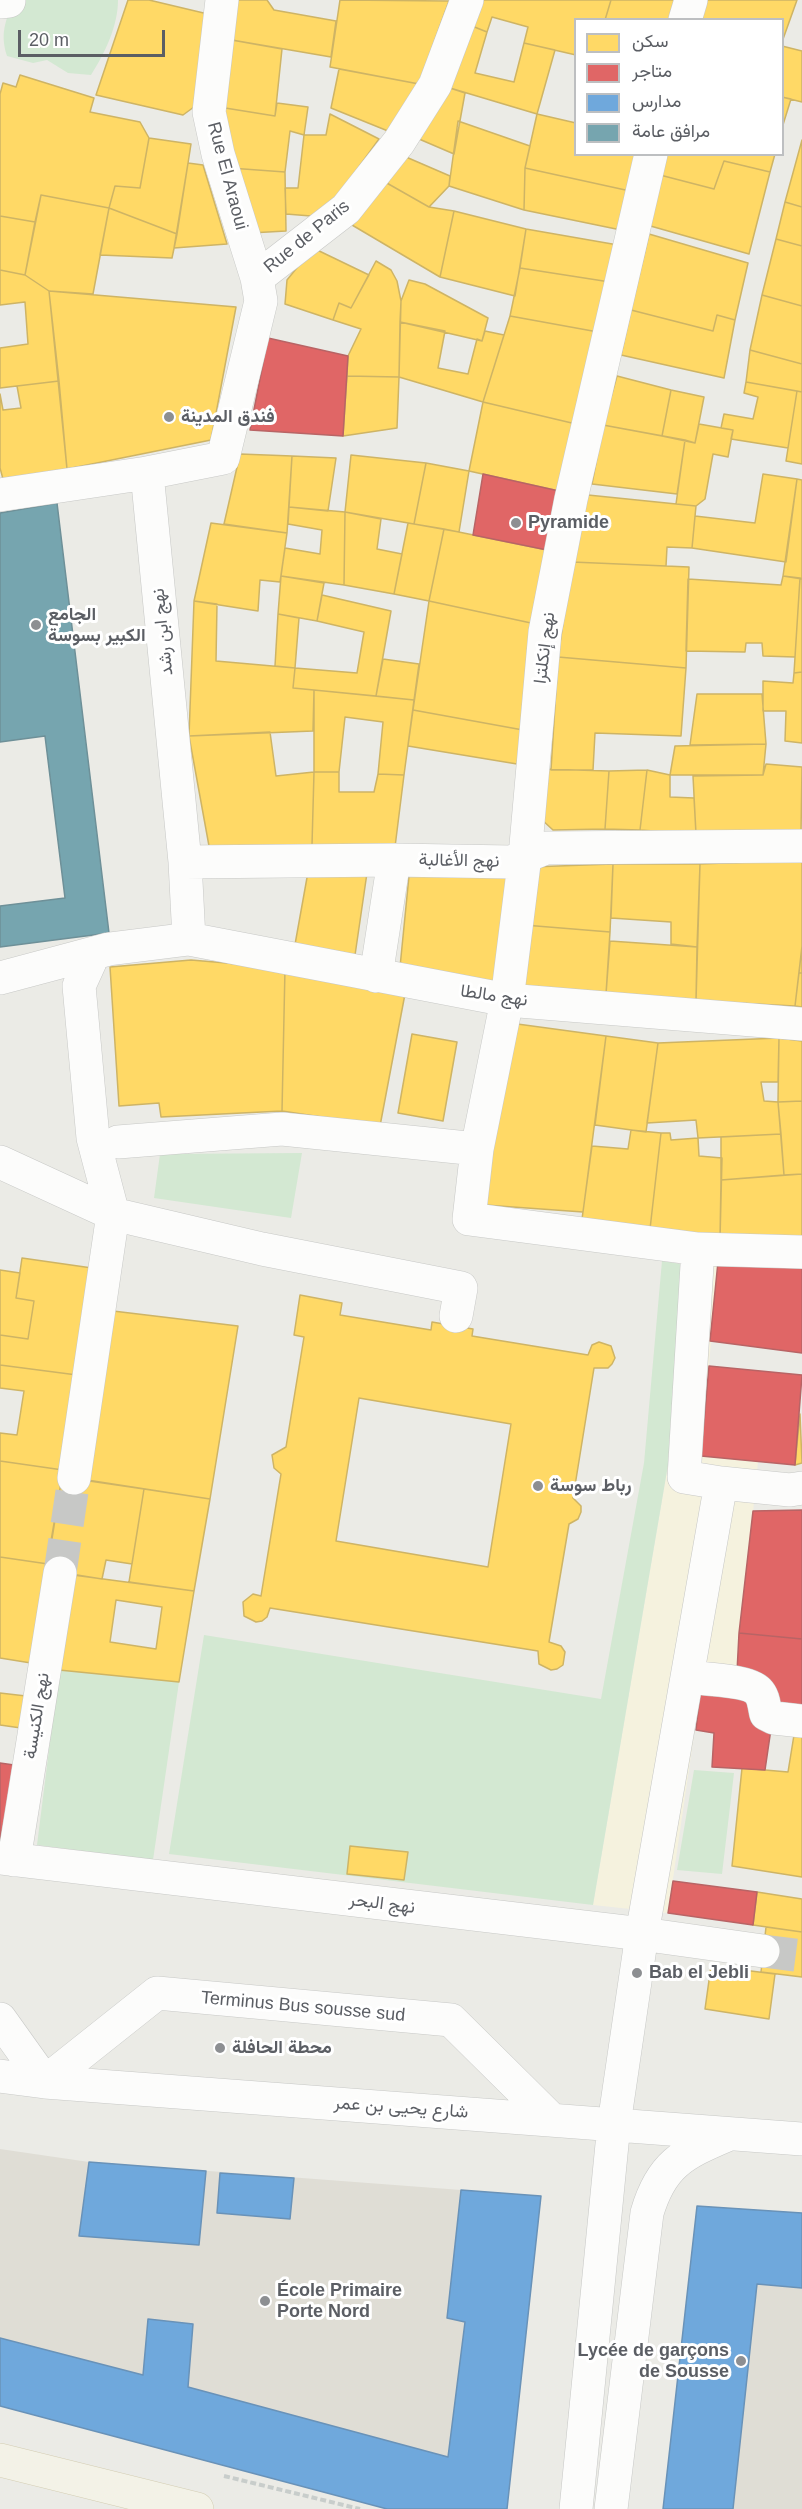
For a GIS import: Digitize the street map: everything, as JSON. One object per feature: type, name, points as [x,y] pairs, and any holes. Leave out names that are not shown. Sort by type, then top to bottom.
[{"type":"main road","points":[[0,2460],[197,2509]]},
{"type":"street","name":"Rue El Araoui","points":[[222,0],[209,112],[218,154],[257,278]]},
{"type":"street","name":"Rue de Paris","points":[[147,473],[223,458],[261,302],[257,278],[346,208],[399,142],[435,85],[467,0]]},
{"type":"street","points":[[686,18],[691,0]]},
{"type":"street","name":"نهج إنكلترا","points":[[651,156],[571,499],[545,632],[525,856],[507,1000],[477,1149],[469,1219],[698,1249]]},
{"type":"street","points":[[0,495],[147,473]]},
{"type":"street","name":"نهج ابن رشد","points":[[147,473],[185,862],[189,939]]},
{"type":"street","name":"نهج الأغالبة","points":[[185,862],[393,860],[511,862],[546,848],[802,846]]},
{"type":"street","points":[[376,976],[393,860]]},
{"type":"street","name":"نهج مالطا","points":[[0,978],[94,953],[189,939],[507,1000],[802,1024]]},
{"type":"street","points":[[74,1478],[113,1214],[93,1138],[79,986],[94,953]]},
{"type":"street","points":[[118,1142],[282,1129],[477,1149]]},
{"type":"street","points":[[0,1162],[113,1214],[262,1249],[461,1288],[456,1316]]},
{"type":"street","points":[[802,1252],[698,1249],[684,1478],[790,1490],[802,1488]]},
{"type":"street","points":[[576,2509],[614,2124],[642,1934],[721,1483]]},
{"type":"street","name":"نهج الكنيسة","points":[[7,1859],[60,1573]]},
{"type":"street","points":[[687,1677],[745,1684],[757,1689],[762,1696],[766,1714],[774,1718],[802,1721]]},
{"type":"street","name":"نهج البحر","points":[[7,1859],[642,1934],[763,1952]]},
{"type":"street","name":"Terminus Bus sousse sud","points":[[45,2082],[157,1993],[451,2020],[551,2119]]},
{"type":"street","points":[[0,2019],[45,2082]]},
{"type":"street","name":"شارع يحيى بن عمر","points":[[0,2076],[45,2082],[802,2139]]},
{"type":"street","points":[[611,2509],[647,2213],[654,2191],[665,2172],[687,2152],[731,2134]]},
{"type":"path","points":[[212,2473],[360,2509]]},
{"type":"shaded area","points":[[718,1262],[701,1456],[758,1462],[737,1672],[700,1694],[668,1913],[593,1905],[668,1465],[681,1264]]},
{"type":"shaded area","name":"École Primaire Porte Nord","points":[[0,2149],[89,2162],[541,2196],[507,2509],[387,2509],[0,2406]]},
{"type":"shaded area","name":"Lycée de garçons de Sousse","points":[[697,2206],[802,2213],[802,2509],[663,2509]]},
{"type":"green space","points":[[14,0],[118,0],[116,20],[110,39],[91,75],[68,73],[47,60],[33,63],[7,56],[4,28]]},
{"type":"green space","points":[[302,1153],[291,1218],[154,1198],[160,1154]]},
{"type":"green space","points":[[662,1261],[681,1264],[668,1465],[593,1905],[169,1854],[204,1635],[601,1699],[644,1463]]},
{"type":"green space","points":[[59,1670],[179,1682],[153,1860],[37,1845]]},
{"type":"green space","points":[[694,1770],[734,1773],[722,1874],[677,1870]]},
{"type":"building: سكن","points":[[128,0],[149,0],[212,15],[198,104],[183,115],[96,95]]},
{"type":"building: سكن","points":[[231,0],[267,0],[274,10],[336,21],[331,57],[226,39]]},
{"type":"building: سكن","points":[[340,0],[449,1],[419,84],[330,67]]},
{"type":"building: سكن","points":[[483,0],[611,0],[606,18],[574,18],[574,55],[524,43],[528,27],[492,17],[487,32],[472,26]]},
{"type":"building: سكن","points":[[611,0],[680,0],[676,18],[606,18]]},
{"type":"building: سكن","points":[[707,0],[797,0],[784,36],[784,18],[701,18]]},
{"type":"building: سكن","points":[[472,26],[487,32],[475,73],[514,82],[524,43],[555,50],[537,114],[450,88]]},
{"type":"building: سكن","points":[[226,39],[282,49],[275,116],[219,107]]},
{"type":"building: سكن","points":[[784,46],[802,51],[802,102],[784,98]]},
{"type":"building: سكن","points":[[339,69],[419,84],[388,131],[331,108]]},
{"type":"building: سكن","points":[[20,75],[94,98],[90,112],[140,122],[149,138],[140,188],[115,186],[109,208],[41,195],[35,222],[0,216],[0,94],[3,83],[16,87]]},
{"type":"building: سكن","points":[[450,88],[465,93],[454,154],[419,139]]},
{"type":"building: سكن","points":[[784,97],[791,99],[784,122]]},
{"type":"building: سكن","points":[[277,103],[308,107],[304,135],[290,131],[285,172],[230,168],[219,107],[275,116]]},
{"type":"building: سكن","points":[[330,114],[379,139],[335,200],[311,216],[286,214],[285,188],[298,188],[304,135],[326,135]]},
{"type":"building: سكن","points":[[537,114],[574,123],[574,156],[639,156],[630,191],[525,168]]},
{"type":"building: سكن","points":[[458,121],[530,146],[525,168],[524,210],[449,186]]},
{"type":"building: سكن","points":[[149,138],[191,144],[177,234],[109,208],[115,186],[140,188]]},
{"type":"building: سكن","points":[[802,140],[802,207],[785,202]]},
{"type":"building: سكن","points":[[664,156],[774,156],[770,172],[724,161],[714,189],[660,175]]},
{"type":"building: سكن","points":[[406,157],[450,176],[449,186],[429,207],[385,182]]},
{"type":"building: سكن","points":[[724,161],[770,172],[749,254],[647,225],[660,175],[714,189]]},
{"type":"building: سكن","points":[[188,163],[203,165],[227,244],[174,248]]},
{"type":"building: سكن","points":[[230,168],[285,172],[286,231],[250,233]]},
{"type":"building: سكن","points":[[525,168],[630,191],[621,230],[524,210]]},
{"type":"building: سكن","points":[[385,182],[429,207],[454,211],[440,277],[352,225]]},
{"type":"building: سكن","points":[[41,195],[109,208],[93,294],[49,291],[25,275]]},
{"type":"building: سكن","points":[[785,202],[802,207],[802,246],[776,239]]},
{"type":"building: سكن","points":[[109,208],[177,234],[172,258],[100,255]]},
{"type":"building: سكن","points":[[454,211],[526,229],[515,296],[440,277]]},
{"type":"building: سكن","points":[[0,216],[35,222],[25,275],[0,270]]},
{"type":"building: سكن","points":[[526,229],[618,245],[610,282],[520,268]]},
{"type":"building: سكن","points":[[649,234],[748,263],[735,320],[717,315],[713,331],[631,310]]},
{"type":"building: سكن","points":[[776,239],[802,246],[802,306],[762,295]]},
{"type":"building: سكن","points":[[313,248],[369,275],[351,308],[339,303],[333,320],[285,304],[287,280]]},
{"type":"building: سكن","points":[[376,261],[391,270],[397,281],[401,301],[399,377],[347,376],[348,356],[361,329],[333,320],[339,303],[351,308]]},
{"type":"building: سكن","points":[[520,268],[610,282],[598,332],[510,316]]},
{"type":"building: سكن","points":[[0,270],[25,275],[49,291],[59,381],[0,388],[0,348],[28,344],[25,302],[0,305]]},
{"type":"building: سكن","points":[[409,280],[425,284],[488,318],[482,341],[400,322],[401,301]]},
{"type":"building: سكن","points":[[49,291],[236,307],[211,440],[67,469]]},
{"type":"building: سكن","points":[[762,295],[802,306],[802,364],[750,350]]},
{"type":"building: سكن","points":[[631,310],[713,331],[717,315],[735,320],[724,378],[621,355]]},
{"type":"building: سكن","points":[[510,316],[598,332],[576,424],[483,402]]},
{"type":"building: سكن","points":[[400,322],[445,331],[438,368],[468,374],[477,339],[482,341],[485,331],[504,335],[483,402],[399,377]]},
{"type":"building: سكن","points":[[750,350],[802,364],[802,392],[746,382]]},
{"type":"building: سكن","points":[[347,376],[399,377],[397,428],[343,436]]},
{"type":"building: سكن","points":[[617,376],[671,390],[662,436],[603,425]]},
{"type":"building: سكن","points":[[59,381],[67,469],[3,479],[0,468],[0,394],[3,410],[21,408],[17,386]]},
{"type":"building: سكن","points":[[746,382],[797,391],[788,448],[731,439],[733,430],[721,428],[724,414],[753,419],[758,397],[744,393]]},
{"type":"building: سكن","points":[[671,390],[704,397],[695,443],[662,436]]},
{"type":"building: سكن","points":[[797,391],[802,392],[802,464],[786,461]]},
{"type":"building: سكن","points":[[483,402],[576,424],[559,491],[469,471]]},
{"type":"building: سكن","points":[[699,424],[733,430],[728,457],[713,454],[705,499],[696,506],[676,504],[685,440],[695,443]]},
{"type":"building: سكن","points":[[603,425],[685,440],[677,494],[592,484]]},
{"type":"building: سكن","points":[[240,454],[292,456],[287,533],[224,524]]},
{"type":"building: سكن","points":[[351,455],[426,463],[414,524],[345,512]]},
{"type":"building: سكن","points":[[292,456],[336,458],[328,511],[289,507]]},
{"type":"building: سكن","points":[[426,463],[469,471],[459,532],[414,524]]},
{"type":"building: سكن","points":[[763,474],[797,479],[786,562],[692,548],[695,516],[755,523]]},
{"type":"building: سكن","points":[[797,479],[802,480],[802,579],[783,576]]},
{"type":"building: سكن","points":[[588,495],[696,506],[692,548],[667,547],[666,566],[572,562]]},
{"type":"building: سكن","points":[[289,507],[345,512],[344,585],[281,576],[285,548],[320,554],[322,530],[288,524]]},
{"type":"building: سكن","points":[[345,512],[381,519],[377,549],[402,554],[394,594],[344,585]]},
{"type":"building: سكن","points":[[211,523],[287,533],[280,582],[260,580],[258,611],[194,601]]},
{"type":"building: سكن","points":[[408,523],[444,529],[429,601],[394,594]]},
{"type":"building: سكن","points":[[444,529],[547,550],[531,623],[429,601]]},
{"type":"building: سكن","points":[[572,562],[689,567],[686,668],[558,657]]},
{"type":"building: سكن","points":[[281,576],[324,583],[317,621],[278,614]]},
{"type":"building: سكن","points":[[783,576],[800,578],[795,657],[763,656],[762,643],[746,643],[745,652],[686,651],[688,579],[781,585]]},
{"type":"building: سكن","points":[[800,578],[802,579],[802,672],[794,673]]},
{"type":"building: سكن","points":[[322,595],[391,611],[376,696],[293,688],[295,668],[357,673],[364,632],[317,621]]},
{"type":"building: سكن","points":[[194,601],[217,604],[216,661],[295,668],[293,688],[314,690],[313,731],[189,736]]},
{"type":"building: سكن","points":[[429,601],[531,623],[523,730],[413,710]]},
{"type":"building: سكن","points":[[278,614],[299,618],[295,668],[275,666]]},
{"type":"building: سكن","points":[[558,657],[686,668],[681,736],[595,733],[593,770],[551,770]]},
{"type":"building: سكن","points":[[383,659],[419,664],[414,700],[376,696]]},
{"type":"building: سكن","points":[[802,672],[802,743],[785,741],[786,711],[763,711],[763,681],[793,683],[794,673]]},
{"type":"building: سكن","points":[[314,690],[414,700],[404,775],[378,774],[383,722],[345,717],[339,772],[314,772]]},
{"type":"building: سكن","points":[[697,694],[762,694],[766,744],[690,745]]},
{"type":"building: سكن","points":[[413,710],[523,730],[517,764],[408,746]]},
{"type":"building: سكن","points":[[270,732],[276,776],[314,772],[312,845],[209,846],[189,736]]},
{"type":"building: سكن","points":[[766,744],[763,775],[670,775],[675,746]]},
{"type":"building: سكن","points":[[766,764],[802,767],[801,833],[696,834],[693,776],[763,775]]},
{"type":"building: سكن","points":[[543,769],[609,771],[605,829],[553,830],[540,818]]},
{"type":"building: سكن","points":[[647,770],[640,830],[605,829],[609,771]]},
{"type":"building: سكن","points":[[647,770],[670,775],[670,797],[694,798],[696,834],[640,830]]},
{"type":"building: سكن","points":[[314,772],[339,772],[339,792],[374,792],[378,774],[404,775],[395,847],[312,845]]},
{"type":"building: سكن","points":[[802,860],[802,946],[795,1006],[696,1001],[700,864]]},
{"type":"building: سكن","points":[[613,864],[700,864],[697,947],[671,944],[671,922],[611,918]]},
{"type":"building: سكن","points":[[613,864],[610,932],[524,925],[531,867]]},
{"type":"building: سكن","points":[[410,866],[514,873],[501,985],[400,967]]},
{"type":"building: سكن","points":[[308,872],[367,873],[354,962],[294,950]]},
{"type":"building: سكن","points":[[524,925],[610,932],[606,994],[519,987]]},
{"type":"building: سكن","points":[[610,941],[697,947],[696,1001],[606,994]]},
{"type":"building: سكن","points":[[802,946],[802,973],[799,973]]},
{"type":"building: سكن","points":[[191,960],[285,968],[282,1111],[161,1117],[159,1103],[119,1106],[110,967]]},
{"type":"building: سكن","points":[[285,968],[405,994],[380,1126],[282,1111]]},
{"type":"building: سكن","points":[[799,973],[802,973],[802,1007],[795,1006]]},
{"type":"building: سكن","points":[[510,1023],[606,1036],[583,1212],[485,1205]]},
{"type":"building: سكن","points":[[412,1034],[457,1042],[443,1121],[398,1113]]},
{"type":"building: سكن","points":[[606,1036],[658,1043],[646,1132],[595,1125]]},
{"type":"building: سكن","points":[[779,1038],[778,1082],[761,1082],[764,1101],[778,1102],[781,1134],[698,1138],[696,1120],[647,1123],[658,1043]]},
{"type":"building: سكن","points":[[779,1038],[802,1041],[802,1101],[778,1102]]},
{"type":"building: سكن","points":[[802,1101],[802,1174],[784,1175],[778,1102]]},
{"type":"building: سكن","points":[[631,1130],[661,1133],[650,1229],[582,1219],[592,1146],[628,1149]]},
{"type":"building: سكن","points":[[661,1133],[670,1133],[671,1140],[698,1138],[699,1156],[722,1158],[720,1239],[650,1229]]},
{"type":"building: سكن","points":[[781,1134],[784,1175],[721,1180],[721,1137]]},
{"type":"building: سكن","points":[[802,1174],[802,1242],[720,1239],[721,1180]]},
{"type":"building: سكن","points":[[22,1258],[92,1268],[77,1375],[0,1365],[0,1335],[28,1339],[34,1301],[16,1298]]},
{"type":"building: سكن","points":[[0,1270],[20,1273],[16,1298],[34,1301],[28,1339],[0,1335]]},
{"type":"building: سكن","name":"رباط سوسة","points":[[300,1295],[342,1303],[340,1315],[431,1330],[432,1322],[473,1329],[472,1336],[588,1355],[592,1345],[599,1342],[611,1346],[615,1358],[612,1364],[608,1368],[594,1368],[573,1498],[581,1506],[581,1512],[578,1519],[569,1524],[549,1642],[561,1646],[565,1652],[563,1665],[551,1670],[539,1664],[538,1651],[270,1608],[267,1617],[262,1621],[256,1622],[244,1616],[243,1602],[253,1594],[261,1596],[281,1474],[274,1468],[272,1455],[286,1447],[304,1337],[294,1335]],"holes":[[[359,1398],[511,1424],[488,1567],[336,1541]]]},
{"type":"building: سكن","points":[[113,1311],[238,1326],[210,1499],[87,1480]]},
{"type":"building: سكن","points":[[0,1365],[77,1375],[63,1470],[0,1461],[0,1433],[17,1435],[24,1391],[0,1388]]},
{"type":"building: سكن","points":[[800,1414],[802,1463],[795,1465]]},
{"type":"building: سكن","points":[[0,1461],[63,1470],[48,1564],[0,1557]]},
{"type":"building: سكن","points":[[62,1477],[144,1489],[132,1564],[106,1560],[102,1579],[46,1570]]},
{"type":"building: سكن","points":[[144,1489],[210,1499],[194,1591],[129,1582]]},
{"type":"building: سكن","points":[[0,1557],[48,1564],[31,1663],[0,1658]]},
{"type":"building: سكن","points":[[73,1575],[194,1591],[179,1682],[59,1670]],"holes":[[[116,1600],[162,1607],[156,1649],[110,1642]]]},
{"type":"building: سكن","points":[[0,1693],[26,1696],[21,1728],[0,1725]]},
{"type":"building: سكن","points":[[794,1735],[802,1736],[802,1877],[732,1866],[742,1768],[788,1772]]},
{"type":"building: سكن","points":[[350,1846],[408,1852],[404,1880],[347,1874]]},
{"type":"building: سكن","points":[[757,1892],[802,1899],[802,1932],[753,1925]]},
{"type":"building: سكن","points":[[766,1927],[802,1932],[802,1977],[761,1972]]},
{"type":"building: سكن","points":[[711,1966],[775,1974],[769,2019],[705,2009]]},
{"type":"building: متاجر","points":[[268,338],[348,356],[343,436],[250,430]]},
{"type":"building: متاجر","points":[[483,474],[559,491],[547,550],[473,535]]},
{"type":"building: متاجر","points":[[718,1262],[802,1267],[802,1353],[710,1341]]},
{"type":"building: متاجر","points":[[709,1366],[802,1375],[795,1465],[701,1456]]},
{"type":"building: متاجر","points":[[802,1510],[802,1639],[739,1633],[753,1511]]},
{"type":"building: متاجر","points":[[739,1633],[802,1639],[802,1711],[779,1709],[737,1672]]},
{"type":"building: متاجر","points":[[700,1694],[749,1697],[752,1723],[771,1729],[765,1770],[712,1767],[714,1733],[696,1730]]},
{"type":"building: متاجر","points":[[0,1763],[14,1765],[0,1844]]},
{"type":"building: متاجر","points":[[673,1881],[757,1892],[753,1925],[668,1913]]},
{"type":"building: مدارس","points":[[89,2162],[206,2171],[199,2245],[79,2236]]},
{"type":"building: مدارس","points":[[220,2173],[294,2178],[290,2219],[217,2213]]},
{"type":"building: مدارس","points":[[461,2190],[541,2196],[507,2509],[387,2509],[0,2406],[0,2338],[143,2375],[148,2319],[193,2324],[188,2387],[448,2457],[465,2322],[447,2318]]},
{"type":"building: مدارس","name":"Lycée de garçons de Sousse","points":[[697,2206],[802,2213],[802,2288],[757,2284],[733,2509],[663,2509]]},
{"type":"building: مرافق عامة","name":"الجامع الكبير بسوسة","points":[[57,503],[109,933],[0,947],[0,906],[65,898],[45,736],[0,742],[0,513]]},
{"type":"tunnel","points":[[60,1573],[74,1478]]},
{"type":"tunnel","points":[[763,1951],[802,1956]]},
{"type":"place","name":"فندق المدينة","points":[[169,417]]},
{"type":"place","name":"Pyramide","points":[[516,523]]},
{"type":"place","name":"الجامع الكبير بسوسة","points":[[36,625]]},
{"type":"place","name":"رباط سوسة","points":[[538,1486]]},
{"type":"place","name":"Bab el Jebli","points":[[637,1973]]},
{"type":"place","name":"محطة الحافلة","points":[[220,2048]]},
{"type":"place","name":"École Primaire Porte Nord","points":[[265,2301]]},
{"type":"place","name":"Lycée de garçons de Sousse","points":[[741,2361]]}]
